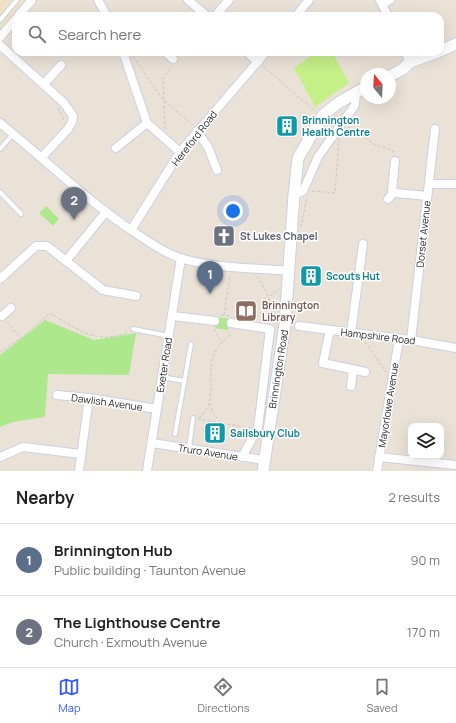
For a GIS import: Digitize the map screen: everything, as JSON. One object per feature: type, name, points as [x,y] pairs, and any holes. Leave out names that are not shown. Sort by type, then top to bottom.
[{"type":"street","points":[[21,12],[31,0]]},
{"type":"street","points":[[100,0],[105,12]]},
{"type":"street","points":[[188,0],[202,12]]},
{"type":"street","points":[[218,12],[229,0]]},
{"type":"street","points":[[299,12],[309,0]]},
{"type":"street","points":[[384,1],[387,12]]},
{"type":"street","points":[[0,38],[12,23]]},
{"type":"street","points":[[444,50],[456,44]]},
{"type":"street","points":[[0,46],[44,84],[70,109],[73,116],[72,122],[68,129],[42,156]]},
{"type":"street","points":[[124,56],[147,123],[180,152]]},
{"type":"street","points":[[170,56],[173,59]]},
{"type":"street","points":[[251,56],[258,62]]},
{"type":"street","name":"Hereford Road","points":[[131,230],[180,152],[197,130],[263,56]]},
{"type":"street","points":[[396,73],[403,69],[408,57]]},
{"type":"street","points":[[44,84],[61,65]]},
{"type":"street","name":"Brinnington Road","points":[[264,466],[285,324],[298,158],[323,115],[338,103],[360,91]]},
{"type":"street","name":"Brinnington Road","points":[[304,190],[318,157],[355,105],[360,92]]},
{"type":"street","points":[[0,123],[42,156],[105,213],[165,252],[181,258],[232,266],[289,271]]},
{"type":"street","points":[[116,148],[147,123]]},
{"type":"street","name":"Dorset Avenue","points":[[412,340],[435,129]]},
{"type":"street","points":[[197,130],[208,147],[217,170]]},
{"type":"street","points":[[394,192],[392,190],[395,161]]},
{"type":"street","points":[[429,184],[456,184]]},
{"type":"street","points":[[294,195],[304,190]]},
{"type":"street","points":[[394,192],[427,196]]},
{"type":"street","points":[[388,199],[394,192]]},
{"type":"street","points":[[66,261],[105,213]]},
{"type":"street","points":[[355,333],[363,244]]},
{"type":"street","points":[[0,279],[36,246],[41,245],[47,246],[103,290],[136,296]]},
{"type":"street","name":"Exeter Road","points":[[147,471],[173,316],[181,258]]},
{"type":"street","points":[[8,322],[1,315],[11,308]]},
{"type":"street","points":[[173,316],[215,321]]},
{"type":"street","points":[[231,323],[270,329],[258,428],[242,457]]},
{"type":"street","name":"Hampshire Road","points":[[299,326],[412,340],[456,348]]},
{"type":"street","points":[[330,330],[322,363],[365,372]]},
{"type":"street","name":"Mayorlowe Avenue","points":[[377,471],[398,339]]},
{"type":"street","points":[[351,386],[353,370]]},
{"type":"street","name":"Dawlish Avenue","points":[[57,395],[89,398],[157,409]]},
{"type":"street","points":[[79,471],[89,398]]},
{"type":"street","name":"Truro Avenue","points":[[152,443],[242,457],[264,466]]},
{"type":"street","points":[[0,457],[23,447],[81,454]]},
{"type":"street","points":[[379,457],[455,465]]},
{"type":"lane","points":[[8,28],[0,20],[17,0]]},
{"type":"lane","points":[[0,149],[14,134]]},
{"type":"lane","points":[[0,192],[21,214]]},
{"type":"lane","points":[[133,330],[169,336]]},
{"type":"lane","points":[[175,434],[191,344]]},
{"type":"lane","points":[[162,377],[184,381]]},
{"type":"lane","points":[[189,448],[195,418]]},
{"type":"path","points":[[133,56],[163,100],[197,130]]},
{"type":"path","points":[[165,139],[162,78],[177,62],[173,59]]},
{"type":"path","points":[[258,62],[282,80],[310,108],[323,115]]},
{"type":"path","points":[[56,103],[68,129]]},
{"type":"path","points":[[342,122],[376,145],[390,149],[394,152],[395,161]]},
{"type":"path","points":[[301,230],[307,197],[304,190],[335,193],[339,140]]},
{"type":"path","points":[[224,316],[232,266]]},
{"type":"path","points":[[252,268],[269,296],[272,310],[270,329]]},
{"type":"path","points":[[0,352],[21,338],[50,313],[80,332],[97,337],[110,338],[133,330]]},
{"type":"path","points":[[221,423],[213,413],[210,402],[212,365],[215,353],[230,335],[231,316],[216,315],[214,331],[222,343]]},
{"type":"path","points":[[8,322],[21,338]]},
{"type":"path","points":[[355,333],[392,381]]},
{"type":"path","points":[[195,418],[204,413],[210,402]]},
{"type":"path","points":[[195,418],[258,428]]},
{"type":"shaded area","points":[[0,0],[28,0],[18,12],[12,12],[12,19],[0,33]]},
{"type":"green space","points":[[311,56],[334,56],[349,83],[315,107],[294,68]]},
{"type":"green space","points":[[46,206],[59,219],[53,226],[39,213]]},
{"type":"green space","points":[[217,317],[230,319],[228,330],[215,328]]},
{"type":"green space","points":[[45,320],[94,340],[136,333],[129,375],[48,374],[45,417],[13,422],[0,427],[0,355]]},
{"type":"place","name":"Brinnington Health Centre","points":[[287,126]]},
{"type":"place","name":"The Lighthouse Centre","points":[[74,220]]},
{"type":"place","name":"St Lukes Chapel","points":[[224,236]]},
{"type":"place","name":"Scouts Hut","points":[[311,276]]},
{"type":"place","name":"Brinnington Hub","points":[[210,294]]},
{"type":"place","name":"Brinnington Library","points":[[246,311]]},
{"type":"place","name":"Sailsbury Club","points":[[215,433]]}]
